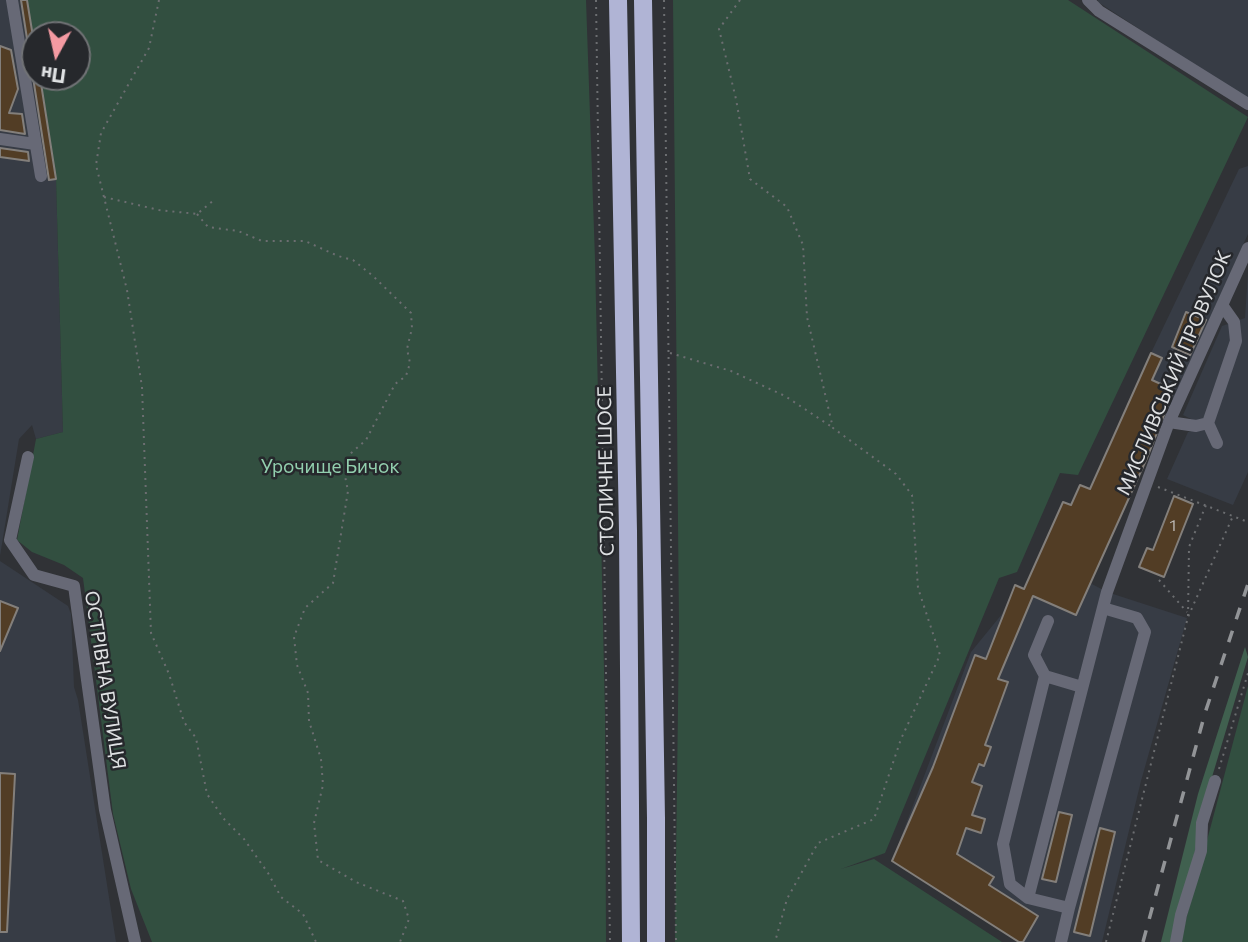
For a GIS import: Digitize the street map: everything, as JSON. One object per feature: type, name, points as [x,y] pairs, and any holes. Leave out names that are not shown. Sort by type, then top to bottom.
[{"type":"highway","name":"СТОЛИЧНЕ ШОСЕ","points":[[618,0],[628,531],[631,942]]},
{"type":"highway","points":[[643,0],[656,764],[656,942]]},
{"type":"lane","points":[[12,0],[40,176]]},
{"type":"lane","points":[[1088,0],[1099,11],[1248,104]]},
{"type":"lane","points":[[0,139],[35,144]]},
{"type":"lane","name":"МИСЛИВСЬКИЙ ПРОВУЛОК","points":[[1028,898],[1107,592],[1169,422],[1248,248]]},
{"type":"lane","points":[[1217,443],[1208,423],[1236,341],[1234,322],[1222,305]]},
{"type":"lane","points":[[1169,422],[1196,426],[1208,423]]},
{"type":"lane","name":"ОСТРІВНА ВУЛИЦЯ","points":[[28,457],[10,540],[34,575],[74,586],[105,810],[135,942]]},
{"type":"lane","points":[[1061,942],[1145,632],[1138,618],[1103,608]]},
{"type":"lane","points":[[1048,621],[1034,655],[1045,677],[1003,844],[1010,884],[1028,898],[1069,908]]},
{"type":"lane","points":[[1045,677],[1082,687]]},
{"type":"lane","points":[[1176,942],[1181,915],[1201,851],[1202,823],[1215,781]]},
{"type":"path","points":[[159,0],[149,48],[101,133],[96,165],[127,290],[142,387],[151,633],[169,674],[184,722],[197,738],[207,794],[224,819],[244,839],[281,897],[303,914],[316,942]]},
{"type":"path","points":[[596,0],[610,942]]},
{"type":"path","points":[[664,0],[676,942]]},
{"type":"path","points":[[740,0],[719,29],[736,99],[750,179],[788,207],[803,245],[807,317],[833,428]]},
{"type":"path","points":[[103,197],[149,208],[197,214],[208,227],[238,231],[262,241],[305,241],[353,260],[411,313],[412,328],[407,349],[410,363],[406,376],[396,384],[366,440],[350,454],[345,476],[348,491],[333,583],[305,608],[294,636],[297,665],[308,693],[309,721],[321,759],[323,785],[314,823],[318,860],[356,882],[402,901],[409,919],[400,942]]},
{"type":"path","points":[[197,214],[214,200]]},
{"type":"path","points":[[670,353],[731,371],[785,396],[896,474],[912,495],[918,588],[940,655],[901,739],[874,819],[818,843],[787,899],[775,942]]},
{"type":"path","points":[[1145,482],[1248,522]]},
{"type":"path","points":[[1188,615],[1189,547],[1206,505]]},
{"type":"path","points":[[1106,942],[1188,615],[1233,516]]},
{"type":"path","points":[[1159,580],[1188,615]]},
{"type":"path","points":[[1215,781],[1248,673]]},
{"type":"shaded area","points":[[0,0],[27,0],[30,21],[21,21],[21,91],[42,91],[56,179],[63,432],[36,439],[32,425],[19,439],[0,556]]},
{"type":"shaded area","points":[[1248,0],[1248,100],[1098,2]]},
{"type":"shaded area","points":[[1248,166],[1248,234],[1090,583],[1107,592],[1187,618],[1141,781],[1102,942],[1019,942],[892,861],[971,652],[1002,614],[1015,585],[1024,588],[1063,502],[1071,505],[1080,485],[1090,489],[1151,353],[1239,169]]},
{"type":"shaded area","points":[[1248,273],[1248,472],[1233,505],[1167,479],[1188,432],[1194,431],[1197,422],[1183,415],[1222,326],[1245,318]]},
{"type":"shaded area","points":[[0,561],[68,606],[71,614],[74,687],[116,942],[0,942]]},
{"type":"green space","name":"Урочище Бичок","points":[[27,0],[586,0],[595,259],[605,715],[606,942],[152,942],[131,889],[113,814],[83,578],[64,565],[32,552],[17,540],[36,439],[63,432],[56,179],[42,91],[91,91],[91,21],[30,21]]},
{"type":"green space","points":[[673,0],[1068,0],[1248,117],[1078,475],[1060,473],[1017,572],[999,578],[885,853],[841,869],[874,859],[1002,942],[675,942],[679,627]]},
{"type":"green space","points":[[1245,647],[1248,657],[1197,827],[1197,842],[1188,883],[1171,942],[1161,942],[1198,794]]},
{"type":"green space","points":[[1248,686],[1248,942],[1180,942]]},
{"type":"building","points":[[21,0],[27,0],[30,21],[24,21]]},
{"type":"building","points":[[0,46],[11,50],[18,89],[9,113],[22,114],[25,134],[0,130]]},
{"type":"building","points":[[35,91],[42,91],[56,179],[49,180]]},
{"type":"building","points":[[0,148],[28,152],[29,161],[0,157]]},
{"type":"building","points":[[1186,312],[1206,320],[1190,355],[1172,347]]},
{"type":"building","points":[[1151,353],[1162,358],[1152,380],[1174,390],[1147,458],[1076,615],[1033,596],[998,679],[1008,682],[985,745],[991,747],[984,766],[979,764],[972,782],[982,786],[972,815],[985,819],[981,833],[966,828],[957,854],[994,877],[989,885],[1038,916],[1023,942],[1019,942],[892,861],[933,767],[975,655],[986,659],[1015,585],[1024,589],[1063,502],[1071,505],[1080,485],[1090,489]]},
{"type":"building","points":[[1174,496],[1193,504],[1164,577],[1139,567],[1147,548],[1153,550]]},
{"type":"building","points":[[0,601],[18,608],[0,651]]},
{"type":"building","points":[[0,773],[15,774],[7,932],[0,932]]},
{"type":"building","points":[[1059,812],[1072,815],[1056,882],[1042,879]]},
{"type":"building","points":[[1100,828],[1115,832],[1090,936],[1074,932]]},
{"type":"railway","points":[[1143,942],[1205,713],[1248,584]]}]
